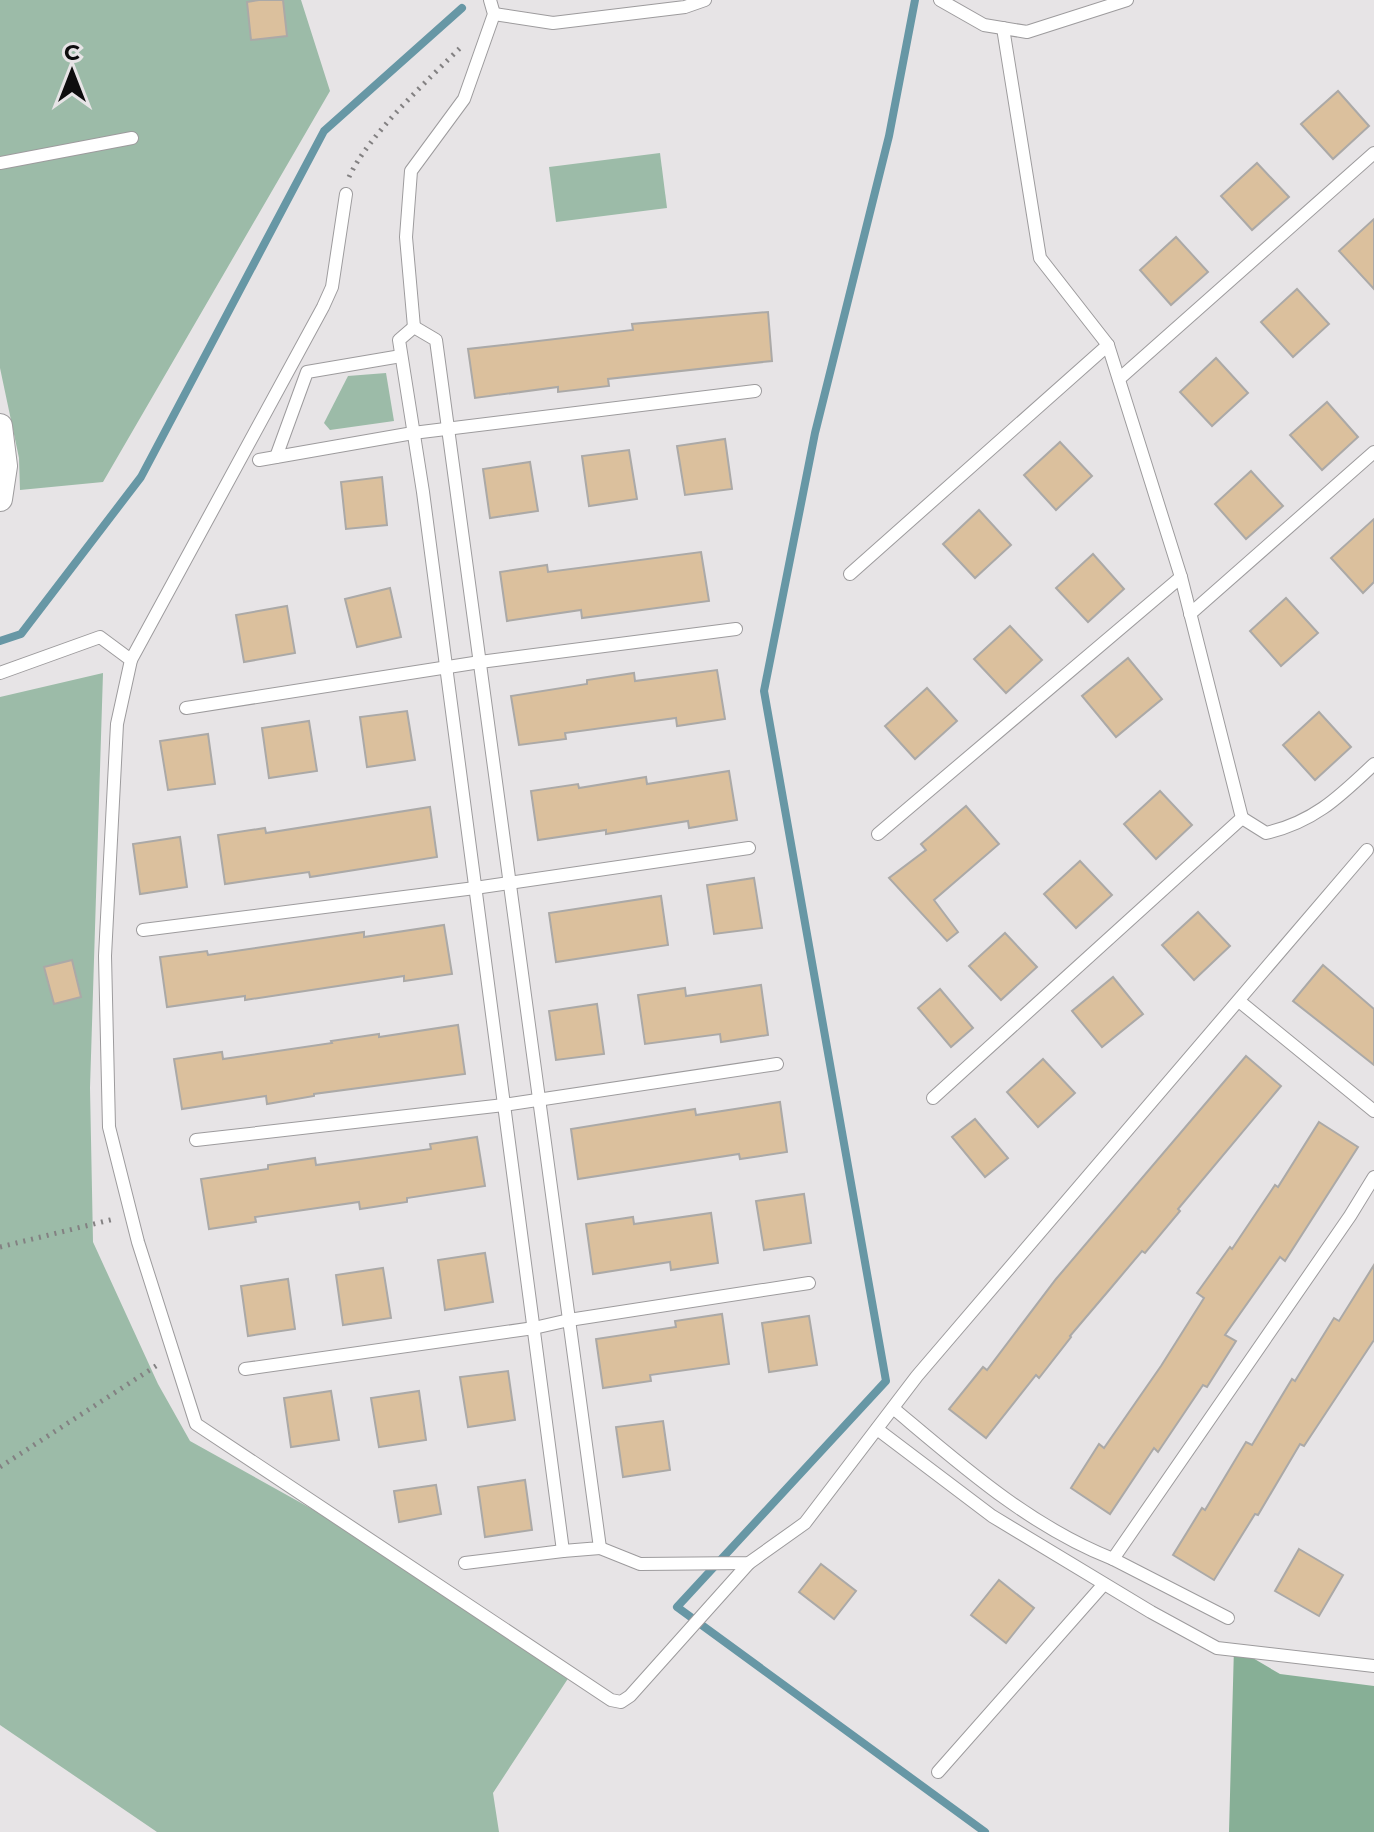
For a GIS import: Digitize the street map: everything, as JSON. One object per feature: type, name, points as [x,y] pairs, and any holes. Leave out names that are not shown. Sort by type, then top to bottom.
[{"type":"street","points":[[0,426],[5,466],[0,499]]},
{"type":"lane","points":[[414,327],[406,237],[411,171],[464,99],[494,14],[490,0]]},
{"type":"lane","points":[[494,14],[553,23],[685,7],[705,0]]},
{"type":"lane","points":[[940,0],[984,25],[1027,32],[1127,0]]},
{"type":"lane","points":[[1003,28],[1040,258],[1108,345],[1181,577],[1242,818],[1266,833],[1291,827],[1324,810],[1374,764]]},
{"type":"lane","points":[[0,163],[132,138]]},
{"type":"lane","points":[[1119,379],[1374,153]]},
{"type":"lane","points":[[346,194],[332,287],[323,307],[131,660],[117,724],[105,956],[109,1127],[131,1215],[196,1424],[611,1700],[621,1702],[630,1696],[749,1563],[805,1523],[917,1376],[1367,850]]},
{"type":"lane","points":[[414,327],[399,340],[446,669],[563,1551]]},
{"type":"lane","points":[[414,327],[436,340],[600,1548]]},
{"type":"lane","points":[[850,574],[1108,345]]},
{"type":"lane","points":[[276,457],[307,372],[401,356]]},
{"type":"lane","points":[[259,460],[413,433],[755,391]]},
{"type":"lane","points":[[1190,614],[1374,452]]},
{"type":"lane","points":[[878,834],[1181,577]]},
{"type":"lane","points":[[186,708],[480,662],[736,629]]},
{"type":"lane","points":[[0,673],[100,637],[131,660]]},
{"type":"lane","points":[[933,1098],[1242,818]]},
{"type":"lane","points":[[143,930],[475,888],[749,848]]},
{"type":"lane","points":[[1239,1001],[1374,1111]]},
{"type":"lane","points":[[196,1140],[504,1105],[777,1064]]},
{"type":"lane","points":[[1113,1559],[1374,1177]]},
{"type":"lane","points":[[245,1369],[534,1328],[809,1283]]},
{"type":"lane","points":[[893,1408],[993,1492],[1087,1549],[1113,1559],[1228,1618]]},
{"type":"lane","points":[[877,1429],[992,1516],[1217,1648],[1374,1666]]},
{"type":"lane","points":[[465,1563],[600,1548],[640,1564],[749,1563]]},
{"type":"lane","points":[[938,1772],[1104,1584]]},
{"type":"path","points":[[346,194],[354,167],[367,150],[411,96],[463,45]]},
{"type":"path","points":[[0,1247],[131,1215]]},
{"type":"path","points":[[0,1467],[174,1355]]},
{"type":"green space","points":[[0,0],[301,0],[330,91],[103,482],[20,490],[19,458],[0,368]]},
{"type":"green space","points":[[660,153],[667,208],[556,222],[549,167]]},
{"type":"green space","points":[[386,373],[394,421],[330,430],[324,423],[348,376]]},
{"type":"green space","points":[[103,673],[90,1088],[93,1242],[158,1384],[190,1441],[391,1553],[569,1677],[493,1793],[499,1832],[157,1832],[0,1725],[0,697]]},
{"type":"green space","points":[[1234,1647],[1280,1674],[1374,1686],[1374,1832],[1229,1832]]},
{"type":"building","points":[[283,0],[287,36],[251,40],[247,2]]},
{"type":"building","points":[[1338,91],[1369,126],[1333,159],[1301,124]]},
{"type":"building","points":[[1257,163],[1289,197],[1252,230],[1221,196]]},
{"type":"building","points":[[1374,219],[1374,289],[1339,251]]},
{"type":"building","points":[[1176,237],[1208,272],[1171,305],[1140,270]]},
{"type":"building","points":[[1297,289],[1329,324],[1293,357],[1261,322]]},
{"type":"building","points":[[768,312],[772,361],[608,379],[609,386],[558,392],[558,387],[475,398],[468,349],[633,330],[632,324]]},
{"type":"building","points":[[1216,358],[1248,393],[1212,426],[1180,392]]},
{"type":"building","points":[[1327,402],[1358,437],[1322,470],[1290,435]]},
{"type":"building","points":[[725,439],[732,489],[685,495],[677,446]]},
{"type":"building","points":[[1060,442],[1092,476],[1056,510],[1024,475]]},
{"type":"building","points":[[629,450],[637,499],[589,506],[582,456]]},
{"type":"building","points":[[530,462],[538,511],[490,518],[483,469]]},
{"type":"building","points":[[1251,471],[1283,506],[1246,539],[1215,504]]},
{"type":"building","points":[[382,477],[387,525],[346,529],[341,482]]},
{"type":"building","points":[[979,510],[1011,545],[975,578],[943,544]]},
{"type":"building","points":[[1374,519],[1374,582],[1363,593],[1331,558]]},
{"type":"building","points":[[701,552],[709,601],[582,618],[581,610],[507,621],[500,572],[547,565],[548,572]]},
{"type":"building","points":[[1093,554],[1124,589],[1088,622],[1056,588]]},
{"type":"building","points":[[390,588],[401,637],[357,647],[345,599]]},
{"type":"building","points":[[1286,598],[1318,633],[1281,666],[1250,631]]},
{"type":"building","points":[[287,606],[295,653],[244,662],[236,615]]},
{"type":"building","points":[[1010,626],[1042,660],[1006,693],[974,659]]},
{"type":"building","points":[[1128,658],[1162,699],[1116,737],[1082,696]]},
{"type":"building","points":[[717,670],[725,719],[677,726],[676,718],[565,733],[566,739],[519,745],[511,696],[634,673],[635,681]]},
{"type":"building","points":[[927,688],[957,721],[915,759],[885,726]]},
{"type":"building","points":[[407,711],[415,760],[367,767],[360,717]]},
{"type":"building","points":[[1319,712],[1351,747],[1315,780],[1283,745]]},
{"type":"building","points":[[309,721],[317,771],[269,778],[262,728]]},
{"type":"building","points":[[208,734],[215,784],[168,790],[160,741]]},
{"type":"building","points":[[729,771],[737,820],[689,828],[688,821],[606,834],[606,830],[538,840],[531,791],[578,784],[579,788],[646,777],[647,784]]},
{"type":"building","points":[[1160,791],[1192,825],[1156,859],[1124,824]]},
{"type":"building","points":[[966,806],[999,844],[934,900],[958,932],[947,941],[889,878],[926,850],[921,844]]},
{"type":"building","points":[[430,807],[437,857],[310,877],[309,872],[225,884],[218,835],[265,828],[266,833]]},
{"type":"building","points":[[180,837],[187,887],[140,894],[133,844]]},
{"type":"building","points":[[1080,861],[1112,895],[1076,928],[1044,894]]},
{"type":"building","points":[[754,878],[762,928],[714,934],[707,885]]},
{"type":"building","points":[[661,896],[668,945],[556,962],[549,913]]},
{"type":"building","points":[[1198,912],[1230,946],[1194,980],[1162,945]]},
{"type":"building","points":[[444,925],[452,974],[404,981],[404,976],[245,1000],[245,996],[167,1007],[160,957],[207,951],[208,955],[364,932],[364,937]]},
{"type":"building","points":[[1005,933],[1037,967],[1001,1000],[969,966]]},
{"type":"building","points":[[72,960],[81,997],[54,1004],[44,967]]},
{"type":"building","points":[[1323,965],[1374,1009],[1374,1065],[1293,1001]]},
{"type":"building","points":[[1113,977],[1143,1014],[1102,1047],[1072,1011]]},
{"type":"building","points":[[761,985],[768,1035],[721,1042],[720,1034],[645,1044],[638,995],[685,988],[686,996]]},
{"type":"building","points":[[940,989],[973,1028],[951,1047],[918,1008]]},
{"type":"building","points":[[597,1004],[604,1054],[556,1060],[549,1011]]},
{"type":"building","points":[[458,1025],[465,1074],[314,1094],[267,1104],[266,1096],[182,1109],[174,1059],[222,1052],[223,1059],[379,1034],[379,1037]]},
{"type":"building","points":[[1246,1056],[1281,1086],[1145,1253],[1142,1251],[986,1438],[949,1409],[983,1367],[987,1370],[1056,1279]]},
{"type":"building","points":[[1043,1059],[1075,1093],[1038,1127],[1007,1092]]},
{"type":"building","points":[[780,1102],[787,1152],[740,1159],[739,1154],[578,1179],[571,1129],[695,1109],[696,1115]]},
{"type":"building","points":[[975,1119],[1008,1158],[985,1177],[952,1137]]},
{"type":"building","points":[[1319,1122],[1358,1147],[1285,1261],[1280,1257],[1225,1335],[1236,1341],[1207,1387],[1203,1385],[1158,1452],[1154,1448],[1110,1514],[1071,1488],[1099,1444],[1104,1448],[1161,1366],[1204,1298],[1197,1293],[1230,1247],[1232,1249],[1275,1185],[1278,1187]]},
{"type":"building","points":[[477,1137],[485,1186],[360,1209],[359,1202],[255,1217],[256,1222],[209,1229],[201,1179],[315,1158],[316,1165],[431,1149],[430,1144]]},
{"type":"building","points":[[804,1194],[811,1243],[764,1250],[756,1201]]},
{"type":"building","points":[[711,1213],[718,1263],[671,1270],[670,1262],[593,1274],[586,1224],[633,1217],[634,1224]]},
{"type":"building","points":[[485,1253],[493,1302],[445,1310],[438,1260]]},
{"type":"building","points":[[1374,1265],[1374,1340],[1304,1446],[1300,1444],[1258,1515],[1255,1514],[1214,1580],[1173,1555],[1202,1508],[1205,1510],[1246,1442],[1252,1445],[1292,1379],[1295,1381],[1334,1318],[1339,1321]]},
{"type":"building","points":[[383,1268],[391,1318],[343,1325],[336,1275]]},
{"type":"building","points":[[288,1279],[295,1329],[248,1336],[241,1286]]},
{"type":"building","points":[[722,1314],[729,1364],[650,1375],[651,1381],[603,1388],[596,1339],[676,1327],[675,1321]]},
{"type":"building","points":[[809,1316],[817,1365],[769,1372],[762,1323]]},
{"type":"building","points":[[508,1371],[515,1420],[468,1427],[460,1377]]},
{"type":"building","points":[[331,1391],[339,1440],[291,1447],[284,1398]]},
{"type":"building","points":[[419,1391],[426,1440],[379,1447],[371,1398]]},
{"type":"building","points":[[663,1421],[670,1470],[623,1477],[616,1427]]},
{"type":"building","points":[[525,1480],[532,1530],[485,1537],[478,1487]]},
{"type":"building","points":[[436,1485],[441,1514],[399,1522],[394,1491]]},
{"type":"building","points":[[1299,1549],[1343,1575],[1319,1616],[1275,1591]]},
{"type":"building","points":[[821,1564],[856,1591],[834,1619],[799,1592]]},
{"type":"building","points":[[999,1580],[1034,1608],[1006,1643],[971,1615]]},
{"type":"waterway","points":[[915,0],[889,136],[815,433],[764,691],[886,1381],[677,1607],[985,1832]]},
{"type":"waterway","points":[[0,641],[21,634],[141,477],[324,131],[462,8]]}]
